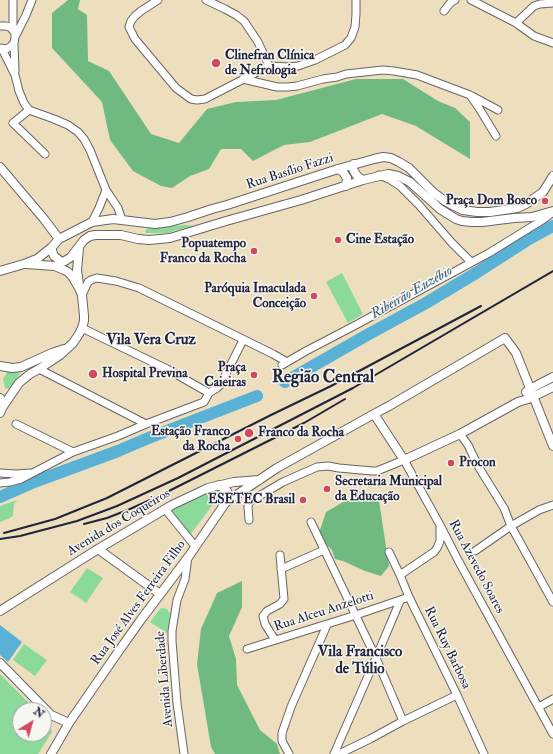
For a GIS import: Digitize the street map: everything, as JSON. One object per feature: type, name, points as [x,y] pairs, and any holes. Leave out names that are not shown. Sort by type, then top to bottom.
[{"type":"main road","name":"Rua Basílio Fazzi","points":[[24,264],[37,259],[52,247],[59,239],[92,222],[113,219],[155,224],[188,218],[338,169],[382,157],[391,158],[404,164],[434,193],[445,201],[463,210],[477,212],[490,212],[517,208],[526,204],[550,185],[553,176]]},
{"type":"main road","points":[[354,164],[353,170],[358,177],[363,180]]},
{"type":"main road","points":[[0,167],[59,239]]},
{"type":"main road","points":[[338,169],[343,172],[347,178],[346,186]]},
{"type":"main road","points":[[52,247],[54,256],[62,262],[68,260],[84,240],[90,236],[120,235],[149,240],[178,237],[379,175],[388,174],[404,179],[415,186],[440,209],[462,221],[482,222],[532,217],[553,212]]},
{"type":"main road","points":[[120,235],[123,228],[122,220]]},
{"type":"main road","points":[[135,238],[132,230],[136,222]]},
{"type":"main road","points":[[1,411],[19,383],[67,349],[82,328],[84,316],[77,270],[79,248]]},
{"type":"main road","points":[[0,271],[24,264],[58,267],[68,272],[80,291]]},
{"type":"main road","name":"Rua José Alves Ferreira Filho","points":[[52,754],[69,723],[143,616],[230,499],[277,468],[389,406],[505,338],[516,354],[531,393]]},
{"type":"main road","points":[[0,366],[12,368],[21,366],[52,353],[67,349]]},
{"type":"main road","points":[[404,460],[460,434],[518,402],[553,377]]},
{"type":"main road","points":[[531,393],[553,387]]},
{"type":"main road","points":[[531,393],[553,446]]},
{"type":"main road","points":[[0,398],[1,411]]},
{"type":"main road","name":"Rua Azevedo Soares","points":[[374,414],[404,460]]},
{"type":"main road","name":"Avenida dos Coqueiros","points":[[0,611],[98,549],[165,509],[203,490],[220,485],[259,479]]},
{"type":"main road","points":[[220,485],[227,491],[230,499]]},
{"type":"main road","points":[[98,549],[160,594]]},
{"type":"main road","points":[[0,663],[48,712],[69,723]]},
{"type":"street","points":[[13,0],[15,75],[24,103],[29,110],[68,125],[78,132],[84,139],[106,190],[118,208],[122,220]]},
{"type":"street","points":[[15,75],[1,48],[10,47],[26,16],[32,0]]},
{"type":"street","points":[[158,0],[135,16],[129,27],[135,39],[176,88],[191,99],[197,100],[205,99],[269,66],[298,66],[315,60],[346,45],[351,38],[355,27],[356,0]]},
{"type":"street","points":[[206,0],[236,15],[244,21],[258,42],[269,66]]},
{"type":"street","points":[[471,0],[516,23],[534,36],[553,43]]},
{"type":"street","points":[[444,11],[451,1]]},
{"type":"street","points":[[516,23],[534,6],[553,3]]},
{"type":"street","points":[[0,26],[10,27],[14,37]]},
{"type":"street","points":[[244,79],[277,87],[288,87],[346,74],[383,70],[394,71],[417,75],[470,95],[498,110]]},
{"type":"street","points":[[470,95],[480,108],[496,136]]},
{"type":"street","points":[[29,110],[13,123],[46,154]]},
{"type":"street","points":[[379,175],[400,186],[419,204],[452,243],[471,262]]},
{"type":"street","points":[[92,222],[106,190]]},
{"type":"street","points":[[80,291],[88,282],[94,279],[102,278],[139,288],[272,354],[284,364],[488,253],[524,232],[553,212]]},
{"type":"street","points":[[82,328],[167,369],[209,393]]},
{"type":"street","points":[[0,483],[17,480],[73,452],[204,402],[209,393],[221,384],[243,340]]},
{"type":"street","points":[[39,370],[146,424]]},
{"type":"street","points":[[16,424],[73,452]]},
{"type":"street","points":[[460,434],[468,445],[504,508],[511,526],[553,602]]},
{"type":"street","points":[[249,520],[249,502],[283,482],[317,467],[328,466],[377,471],[404,460]]},
{"type":"street","name":"Rua Azevedo Soares","points":[[404,460],[553,734]]},
{"type":"street","points":[[0,473],[16,474],[34,472]]},
{"type":"street","points":[[475,551],[511,526],[539,510],[553,505]]},
{"type":"street","points":[[165,509],[195,546]]},
{"type":"street","points":[[311,522],[376,658],[403,721]]},
{"type":"street","points":[[400,574],[434,552],[440,541],[440,525]]},
{"type":"street","points":[[281,568],[324,550]]},
{"type":"street","name":"Rua Ruy Barbosa","points":[[389,552],[484,754]]},
{"type":"street","points":[[276,640],[265,624],[263,616],[267,611],[280,604],[284,599],[280,555]]},
{"type":"street","name":"Avenida Liberdade","points":[[184,752],[177,702],[172,631],[177,600],[185,579],[188,556]]},
{"type":"street","name":"Rua Alceu Anzelotti","points":[[247,649],[327,625],[409,597]]},
{"type":"street","points":[[334,754],[400,601]]},
{"type":"street","points":[[289,754],[282,741],[282,733],[291,707],[327,625]]},
{"type":"street","points":[[339,754],[457,695]]},
{"type":"street","points":[[539,707],[553,699]]},
{"type":"green space","points":[[68,0],[80,0],[78,9],[87,15],[88,61],[109,71],[151,134],[179,143],[207,109],[236,102],[276,100],[356,79],[403,79],[438,101],[455,108],[470,122],[470,159],[416,126],[382,114],[310,142],[284,145],[253,161],[241,149],[221,149],[209,169],[190,176],[172,188],[161,186],[133,171],[110,140],[102,102],[52,48],[52,13]]},
{"type":"green space","points":[[185,225],[195,226],[169,233],[146,233],[145,231],[148,228]]},
{"type":"green space","points":[[342,273],[363,314],[348,323],[326,282]]},
{"type":"green space","points":[[8,371],[18,371],[20,374],[9,389],[5,388],[3,379]]},
{"type":"green space","points":[[212,490],[218,490],[220,495],[190,535],[168,509]]},
{"type":"green space","points":[[362,491],[372,495],[379,501],[389,566],[381,576],[335,559],[332,550],[318,536],[326,512]]},
{"type":"green space","points":[[17,500],[14,504],[13,516],[0,522],[0,506]]},
{"type":"green space","points":[[87,568],[103,578],[86,603],[70,592]]},
{"type":"green space","points":[[242,581],[242,607],[229,636],[236,659],[237,685],[260,730],[277,744],[280,754],[215,754],[211,747],[197,664],[201,629],[217,593]]},
{"type":"green space","points":[[161,608],[167,609],[170,614],[167,633],[150,622]]},
{"type":"green space","points":[[24,644],[47,660],[35,676],[13,660]]},
{"type":"green space","points":[[0,674],[28,702],[12,702],[12,742],[46,742],[38,754],[0,754]]},
{"type":"water","points":[[0,625],[22,642],[8,662],[0,655]]},
{"type":"waterway","name":"Ribeirão Euzébio","points":[[545,223],[553,226]]},
{"type":"waterway","name":"Ribeirão Euzébio","points":[[285,382],[426,303],[529,239],[553,226]]},
{"type":"waterway","points":[[0,497],[34,482],[118,451],[257,396]]},
{"type":"railway","points":[[0,539],[20,536],[77,521],[117,506],[178,478],[353,388],[553,271]]},
{"type":"railway","points":[[4,533],[55,519],[107,498],[331,386],[481,306]]},
{"type":"railway","points":[[84,524],[107,518],[161,495],[304,423],[345,399]]},
{"type":"place","name":"Clinefran Clínica de Nefrologia","points":[[216,63]]},
{"type":"place","name":"Praça Dom Bosco","points":[[545,201]]},
{"type":"place","name":"Cine Estação","points":[[338,240]]},
{"type":"place","name":"Popuatempo Franco da Rocha","points":[[254,251]]},
{"type":"place","name":"Paróquia Imaculada Conceição","points":[[314,296]]},
{"type":"place","name":"Hospital Previna","points":[[93,374]]},
{"type":"place","name":"Praça Caieiras","points":[[254,375]]},
{"type":"place","name":"Franco da Rocha","points":[[249,433]]},
{"type":"place","name":"Estação Franco da Rocha","points":[[238,439]]},
{"type":"place","name":"Procon","points":[[451,463]]},
{"type":"place","name":"Secretaria Municipal da Educação","points":[[327,489]]},
{"type":"place","name":"ESETEC Brasil","points":[[303,500]]},
{"type":"district","name":"Vila Vera Cruz","points":[[151,341]]},
{"type":"district","name":"Região Central","points":[[323,378]]},
{"type":"district","name":"Vila Francisco de Túlio","points":[[360,662]]}]
